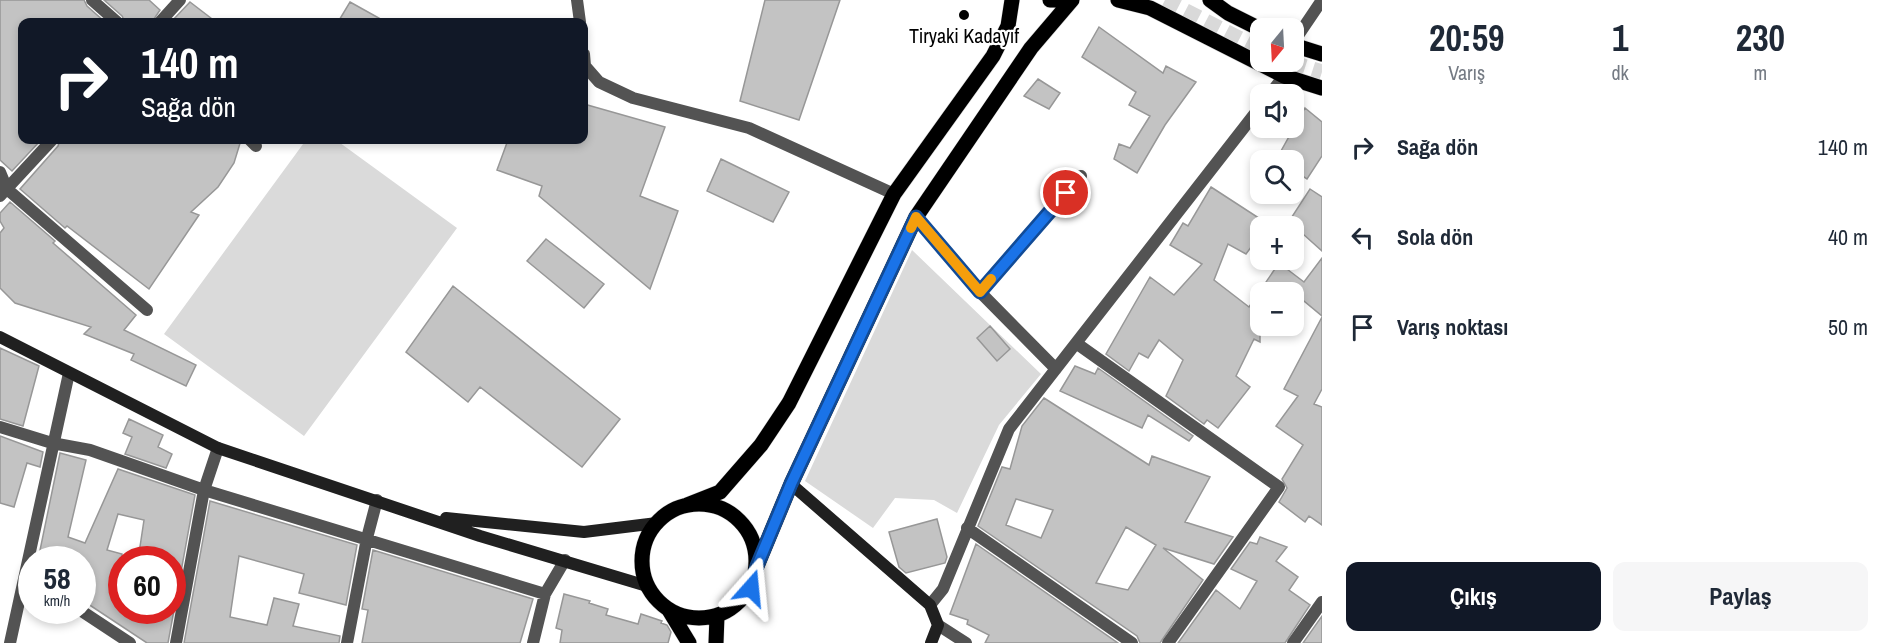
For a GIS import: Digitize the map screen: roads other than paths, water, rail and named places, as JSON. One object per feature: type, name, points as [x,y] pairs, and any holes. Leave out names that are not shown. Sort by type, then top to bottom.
[{"type":"main road","points":[[1012,0],[1008,26],[993,56],[894,194],[789,403],[761,445],[720,492],[671,512],[657,523],[648,537],[642,553],[642,570],[647,586],[656,600],[669,610],[693,618],[717,616],[736,605],[751,588],[757,566],[791,484],[916,217],[1031,48],[1072,0]]},
{"type":"main road","points":[[1050,0],[1057,0]]},
{"type":"main road","points":[[1118,0],[1150,8],[1284,76],[1322,88]]},
{"type":"main road","points":[[1210,0],[1228,13],[1250,24]]},
{"type":"main road","points":[[1304,48],[1322,54]]},
{"type":"main road","points":[[0,337],[218,448],[418,513],[480,536],[647,586]]},
{"type":"main road","points":[[791,484],[930,605],[938,625],[931,643]]},
{"type":"main road","points":[[687,505],[705,504],[722,509],[737,518],[749,532],[756,548],[757,566]]},
{"type":"main road","points":[[418,513],[477,523],[584,532],[657,523]]},
{"type":"main road","points":[[669,610],[689,643]]},
{"type":"main road","points":[[716,643],[717,616]]},
{"type":"street","points":[[92,0],[112,18]]},
{"type":"street","points":[[164,18],[180,0]]},
{"type":"street","points":[[578,0],[580,18]]},
{"type":"street","points":[[1304,27],[1322,0]]},
{"type":"street","points":[[588,69],[599,82],[633,98],[749,128],[894,194]]},
{"type":"street","points":[[1277,84],[1284,76]]},
{"type":"street","points":[[930,605],[943,589],[1009,429],[1250,120]]},
{"type":"street","points":[[3,192],[48,144]]},
{"type":"street","points":[[0,172],[3,192],[147,310]]},
{"type":"street","points":[[980,292],[1081,176]]},
{"type":"street","points":[[916,217],[980,292],[1056,369]]},
{"type":"street","points":[[1076,343],[1280,487],[1168,643]]},
{"type":"street","points":[[33,546],[51,443],[69,373]]},
{"type":"street","points":[[0,427],[51,443],[90,450],[128,466],[545,594]]},
{"type":"street","points":[[176,643],[204,490],[218,448]]},
{"type":"street","points":[[347,643],[367,538],[377,500]]},
{"type":"street","points":[[967,528],[1132,643]]},
{"type":"street","points":[[533,643],[545,594],[565,560]]},
{"type":"street","points":[[1293,643],[1322,603]]},
{"type":"street","points":[[10,643],[18,614]]},
{"type":"street","points":[[96,621],[130,643]]},
{"type":"street","points":[[938,625],[966,643]]},
{"type":"tunnel","points":[[1165,0],[1250,44]]},
{"type":"tunnel","points":[[1304,66],[1322,72]]},
{"type":"place","name":"Tiryaki Kadayıf","points":[[964,15]]}]
